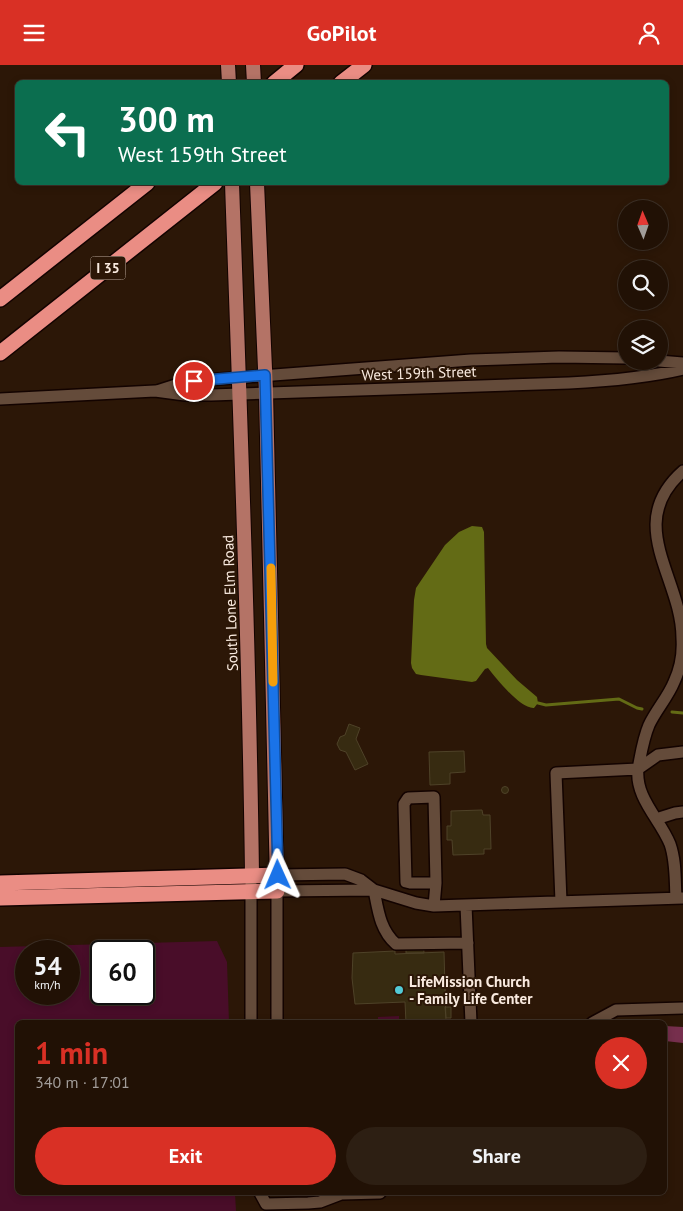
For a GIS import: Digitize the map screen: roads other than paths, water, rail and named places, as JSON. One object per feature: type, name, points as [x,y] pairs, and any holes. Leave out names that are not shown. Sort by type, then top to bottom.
[{"type":"highway","points":[[278,80],[296,65]]},
{"type":"highway","points":[[346,80],[364,65]]},
{"type":"highway","points":[[0,299],[144,185]]},
{"type":"highway","name":"I 35","points":[[0,353],[212,185]]},
{"type":"highway","points":[[0,883],[252,874],[278,875]]},
{"type":"highway","points":[[0,897],[277,891]]},
{"type":"main road","points":[[228,65],[229,80]]},
{"type":"main road","points":[[253,65],[254,80]]},
{"type":"main road","name":"South Lone Elm Road","points":[[232,185],[240,377],[252,874]]},
{"type":"main road","points":[[257,185],[266,392],[277,891]]},
{"type":"street","name":"West 159th Street","points":[[155,391],[182,383],[240,377],[471,360],[559,357],[618,358]]},
{"type":"street","points":[[668,362],[683,363]]},
{"type":"street","name":"West 159th Street","points":[[0,399],[155,391],[185,395],[240,394],[569,383],[618,380],[683,369]]},
{"type":"street","points":[[277,1020],[277,891],[374,890],[416,903],[434,906],[680,898],[679,863],[647,805],[640,788],[638,769],[650,725],[674,683],[681,653],[681,623],[661,556],[656,531],[659,506],[665,490],[683,471]]},
{"type":"street","points":[[561,902],[556,773],[638,769],[658,755],[683,752]]},
{"type":"street","points":[[434,906],[436,883],[434,797],[408,797],[404,804],[406,882],[436,883]]},
{"type":"street","points":[[656,819],[683,812]]},
{"type":"street","name":"South Lone Elm Road","points":[[251,1020],[252,874]]},
{"type":"street","points":[[278,875],[345,874],[361,880],[374,890],[382,928],[396,944],[468,943]]},
{"type":"street","points":[[466,905],[471,1020]]},
{"type":"street","points":[[598,1020],[616,1010],[683,1008]]},
{"type":"street","points":[[261,1195],[267,1208]]},
{"type":"street","points":[[267,1208],[272,1195]]},
{"type":"street","points":[[267,1208],[320,1202],[338,1195]]},
{"type":"waterway","points":[[538,703],[546,705],[619,699],[642,709]]},
{"type":"waterway","points":[[672,712],[683,713]]},
{"type":"place","name":"LifeMission Church - Family Life Center","points":[[399,990]]}]
